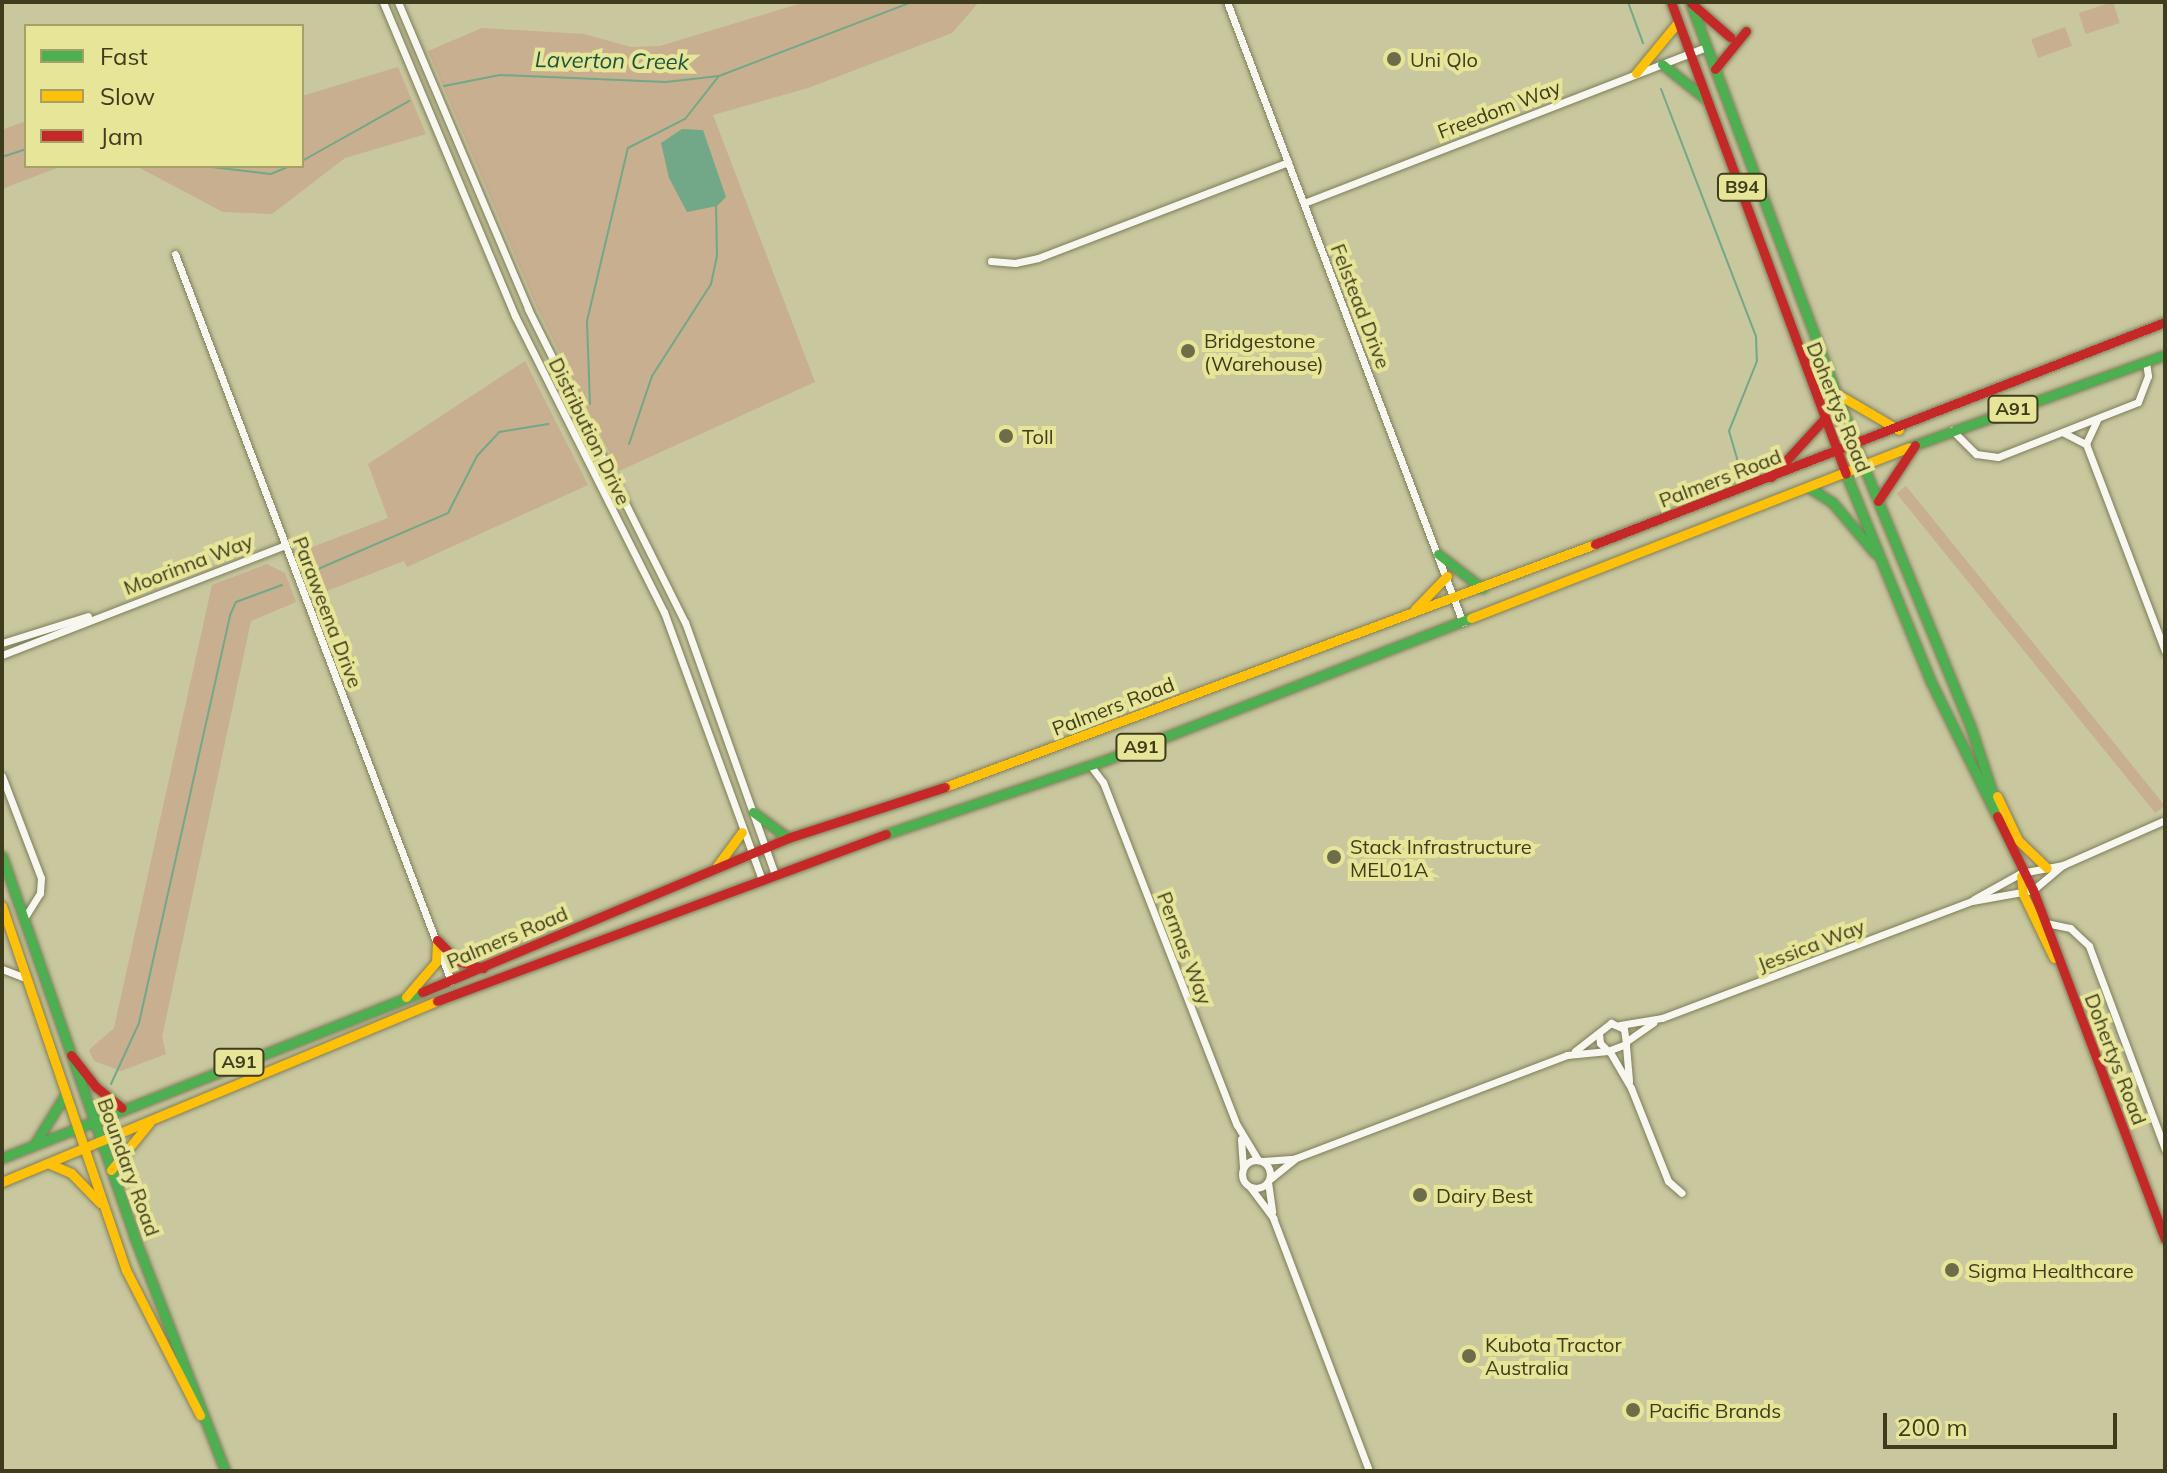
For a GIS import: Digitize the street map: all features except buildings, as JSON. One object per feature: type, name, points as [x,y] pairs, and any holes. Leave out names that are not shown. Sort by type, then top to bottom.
[{"type":"main road","name":"Dohertys Road","points":[[1671,2],[1846,474],[1931,682],[1999,815],[2067,981]]},
{"type":"main road","name":"Dohertys Road","points":[[1690,2],[1855,447],[1994,789],[1999,815]]},
{"type":"main road","points":[[1690,2],[1730,37]]},
{"type":"main road","points":[[1636,73],[1678,22]]},
{"type":"main road","points":[[1715,69],[1746,31]]},
{"type":"main road","points":[[1662,64],[1709,101]]},
{"type":"main road","name":"Palmers Road","points":[[76,1129],[122,1108],[483,968],[788,838],[945,787],[1482,588],[1899,430],[2165,322]]},
{"type":"main road","name":"Palmers Road","points":[[83,1150],[350,1034],[774,872],[1106,760],[1811,489],[1952,430],[2165,355]]},
{"type":"main road","points":[[1834,392],[1899,430]]},
{"type":"main road","points":[[1769,479],[1824,419]]},
{"type":"main road","points":[[1878,501],[1915,445]]},
{"type":"main road","points":[[1811,489],[1832,502],[1883,561]]},
{"type":"main road","points":[[1438,554],[1482,588]]},
{"type":"main road","points":[[1410,614],[1447,576]]},
{"type":"main road","points":[[1994,789],[2018,840],[2047,868]]},
{"type":"main road","points":[[753,812],[788,838]]},
{"type":"main road","points":[[717,866],[742,832]]},
{"type":"main road","name":"Boundary Road","points":[[2,856],[93,1121],[225,1471]]},
{"type":"main road","name":"Dohertys Road","points":[[2028,892],[2046,923],[2165,1239]]},
{"type":"main road","name":"Boundary Road","points":[[2,906],[100,1203],[167,1357],[208,1427]]},
{"type":"main road","points":[[437,940],[457,961],[483,968]]},
{"type":"main road","points":[[404,999],[436,962],[437,940]]},
{"type":"main road","points":[[23,977],[31,967],[31,944]]},
{"type":"main road","points":[[71,1055],[96,1087],[122,1108]]},
{"type":"main road","points":[[32,1147],[65,1095]]},
{"type":"main road","points":[[111,1170],[152,1119]]},
{"type":"main road","name":"A91","points":[[2,1158],[76,1129]]},
{"type":"main road","name":"A91","points":[[2,1182],[83,1150]]},
{"type":"main road","points":[[50,1164],[71,1173],[100,1203]]},
{"type":"main road","points":[[167,1357],[173,1354],[173,1335]]},
{"type":"street","name":"Distribution Drive","points":[[383,2],[526,338],[678,646],[742,832],[761,877]]},
{"type":"street","name":"Distribution Drive","points":[[398,2],[539,332],[692,641],[774,872]]},
{"type":"street","name":"Felstead Drive","points":[[1227,2],[1463,623]]},
{"type":"street","points":[[395,31],[408,24]]},
{"type":"street","name":"Freedom Way","points":[[1304,203],[1706,47]]},
{"type":"street","points":[[991,261],[1038,258],[1288,162]]},
{"type":"street","name":"Paraweena Drive","points":[[175,254],[437,940],[451,981],[448,999]]},
{"type":"street","points":[[494,264],[506,259]]},
{"type":"street","points":[[526,338],[539,332]]},
{"type":"street","points":[[1952,430],[1986,457],[2063,433],[2138,402],[2148,377],[2146,362]]},
{"type":"street","points":[[2086,444],[2097,420]]},
{"type":"street","points":[[2063,433],[2086,444],[2165,651]]},
{"type":"street","points":[[602,492],[616,485]]},
{"type":"street","name":"Moorinna Way","points":[[2,655],[102,613],[285,545]]},
{"type":"street","name":"Moorinna Way","points":[[2,643],[102,613]]},
{"type":"street","points":[[678,646],[692,641]]},
{"type":"street","points":[[691,683],[706,678]]},
{"type":"street","points":[[700,712],[716,706]]},
{"type":"street","name":"Permas Way","points":[[1103,782],[1106,760]]},
{"type":"street","name":"Permas Way","points":[[1090,765],[1103,782],[1237,1125],[1260,1160],[1270,1169],[1269,1180]]},
{"type":"street","points":[[2,776],[41,878],[40,893],[25,917]]},
{"type":"street","points":[[2028,892],[2063,865],[2165,820]]},
{"type":"street","name":"Jessica Way","points":[[1599,1033],[1608,1024],[1662,1018],[1972,901],[2021,873],[2063,865]]},
{"type":"street","name":"Jessica Way","points":[[1972,901],[2028,892]]},
{"type":"street","name":"Dohertys Road","points":[[2046,923],[2070,928],[2089,946],[2165,1149]]},
{"type":"street","points":[[2,969],[23,977]]},
{"type":"street","points":[[451,981],[466,992]]},
{"type":"street","name":"Jessica Way","points":[[1609,1051],[1662,1018]]},
{"type":"street","points":[[1620,1025],[1626,1042],[1631,1088]]},
{"type":"street","points":[[1243,1169],[1260,1160],[1296,1158],[1567,1055],[1599,1033],[1631,1088],[1668,1181],[1682,1193]]},
{"type":"street","points":[[1567,1055],[1609,1051]]},
{"type":"street","name":"Permas Way","points":[[1237,1125],[1243,1169],[1250,1187]]},
{"type":"street","points":[[1273,1218],[1250,1187],[1269,1180],[1296,1158]]},
{"type":"street","points":[[1269,1180],[1273,1218],[1369,1471]]},
{"type":"shaded area","points":[[805,2],[979,2],[952,33],[808,88],[713,115],[815,382],[619,471],[537,308],[428,51],[482,28],[584,34],[631,47],[660,46]]},
{"type":"shaded area","points":[[2113,2],[2120,23],[2086,34],[2079,13]]},
{"type":"shaded area","points":[[2065,27],[2072,46],[2038,58],[2031,39]]},
{"type":"shaded area","points":[[398,67],[426,134],[345,158],[272,214],[223,212],[140,168],[304,168],[304,95]]},
{"type":"shaded area","points":[[24,122],[24,168],[57,168],[2,189],[2,130]]},
{"type":"shaded area","points":[[682,129],[703,130],[726,197],[717,206],[687,212],[669,178],[661,143]]},
{"type":"shaded area","points":[[525,361],[588,485],[407,567],[404,561],[319,594],[302,551],[388,518],[368,464]]},
{"type":"shaded area","points":[[1906,486],[2165,805],[2155,813],[1897,494]]},
{"type":"shaded area","points":[[267,564],[285,573],[296,602],[251,621],[162,1037],[166,1054],[121,1071],[94,1061],[89,1050],[114,1028],[212,585]]},
{"type":"waterway","name":"Laverton Creek","points":[[444,86],[500,75],[666,82],[719,76],[912,2]]},
{"type":"waterway","points":[[1628,2],[1643,43]]},
{"type":"waterway","points":[[590,404],[587,321],[628,148],[685,119],[718,77]]},
{"type":"waterway","points":[[1661,89],[1756,336],[1757,361],[1729,431],[1741,472]]},
{"type":"waterway","name":"Laverton Creek","points":[[304,160],[409,101]]},
{"type":"waterway","name":"Laverton Creek","points":[[2,157],[24,150]]},
{"type":"waterway","name":"Laverton Creek","points":[[220,168],[271,174],[285,168]]},
{"type":"waterway","points":[[629,444],[652,376],[711,284],[717,256],[716,204]]},
{"type":"waterway","points":[[318,569],[448,513],[477,456],[499,432],[548,424]]},
{"type":"waterway","points":[[111,1084],[139,1023],[231,613],[236,602],[282,585]]},
{"type":"traffic: fast","points":[[1690,2],[1864,467]]},
{"type":"traffic: fast","points":[[1662,64],[1707,100]]},
{"type":"traffic: fast","points":[[1909,447],[2165,355]]},
{"type":"traffic: fast","points":[[1864,467],[1970,725],[1996,803]]},
{"type":"traffic: fast","points":[[1846,474],[1931,682],[1997,816]]},
{"type":"traffic: fast","points":[[1811,489],[1832,502],[1875,553]]},
{"type":"traffic: fast","points":[[1438,554],[1482,588]]},
{"type":"traffic: fast","points":[[886,834],[1106,760],[1471,618]]},
{"type":"traffic: fast","points":[[753,812],[788,838]]},
{"type":"traffic: fast","points":[[2,856],[134,1236],[225,1471]]},
{"type":"traffic: fast","points":[[2,1158],[422,992]]},
{"type":"traffic: fast","points":[[34,1145],[65,1095]]},
{"type":"traffic: slow","points":[[1636,73],[1678,22]]},
{"type":"traffic: slow","points":[[1834,392],[1899,430]]},
{"type":"traffic: slow","points":[[1471,618],[1909,447]]},
{"type":"traffic: slow","points":[[945,787],[1595,544]]},
{"type":"traffic: slow","points":[[1415,609],[1447,576]]},
{"type":"traffic: slow","points":[[1997,796],[2018,840],[2047,868]]},
{"type":"traffic: slow","points":[[717,866],[742,832]]},
{"type":"traffic: slow","points":[[2021,876],[2023,894],[2054,958]]},
{"type":"traffic: slow","points":[[2,906],[126,1270],[200,1415]]},
{"type":"traffic: slow","points":[[406,997],[436,962],[437,940]]},
{"type":"traffic: slow","points":[[2,1182],[437,1001]]},
{"type":"traffic: slow","points":[[111,1170],[150,1122]]},
{"type":"traffic: slow","points":[[50,1164],[71,1173],[100,1203]]},
{"type":"traffic: jam","points":[[1671,2],[1846,474]]},
{"type":"traffic: jam","points":[[1691,3],[1730,37]]},
{"type":"traffic: jam","points":[[1715,69],[1746,31]]},
{"type":"traffic: jam","points":[[1595,544],[2165,322]]},
{"type":"traffic: jam","points":[[1771,477],[1824,419]]},
{"type":"traffic: jam","points":[[1878,501],[1915,445]]},
{"type":"traffic: jam","points":[[422,992],[788,838],[945,787]]},
{"type":"traffic: jam","points":[[1997,816],[2033,890],[2165,1239]]},
{"type":"traffic: jam","points":[[437,1001],[886,834]]},
{"type":"traffic: jam","points":[[437,940],[457,961],[483,968]]},
{"type":"traffic: jam","points":[[71,1055],[96,1087],[122,1108]]},
{"type":"place","name":"Uni Qlo","points":[[1394,59]]},
{"type":"place","name":"Bridgestone (Warehouse)","points":[[1188,351]]},
{"type":"place","name":"Toll","points":[[1006,436]]},
{"type":"place","name":"Stack Infrastructure MEL01A","points":[[1334,857]]},
{"type":"place","name":"Dairy Best","points":[[1420,1195]]},
{"type":"place","name":"Sigma Healthcare","points":[[1952,1270]]},
{"type":"place","name":"Kubota Tractor Australia","points":[[1469,1356]]},
{"type":"place","name":"Pacific Brands","points":[[1633,1410]]}]
